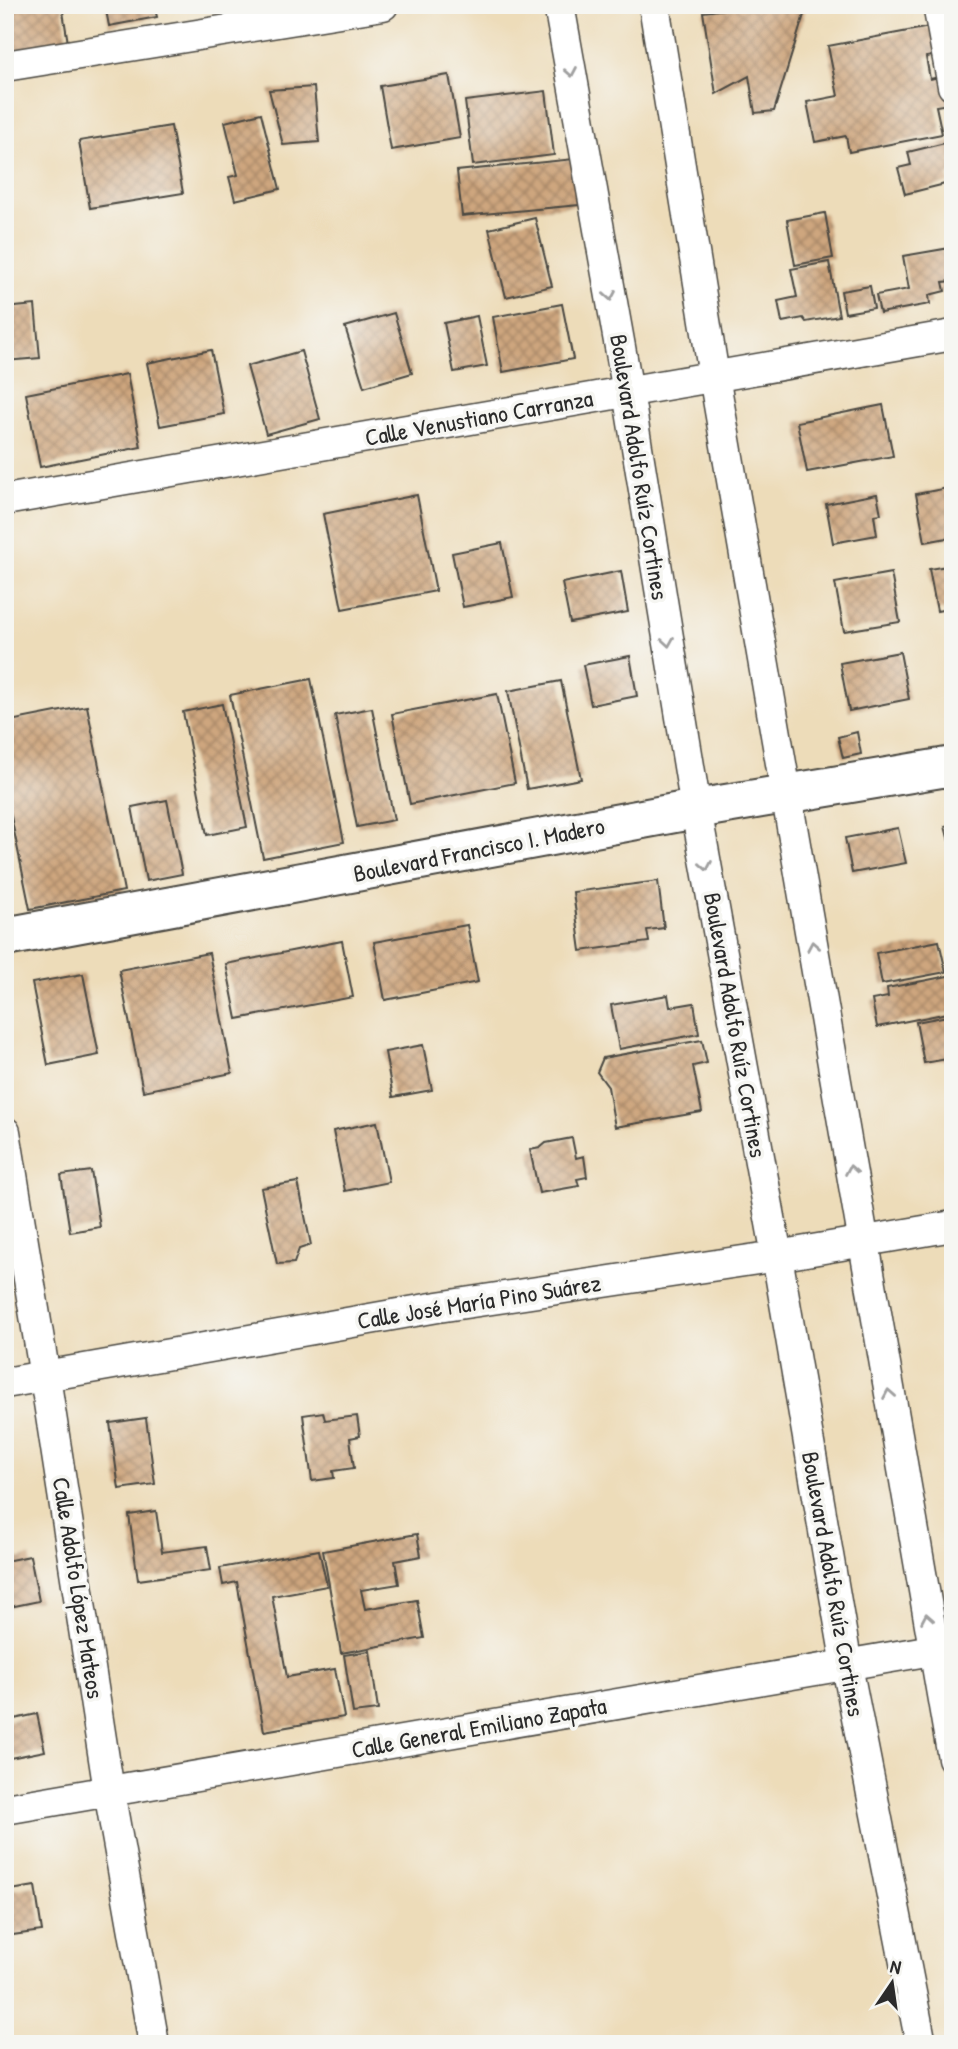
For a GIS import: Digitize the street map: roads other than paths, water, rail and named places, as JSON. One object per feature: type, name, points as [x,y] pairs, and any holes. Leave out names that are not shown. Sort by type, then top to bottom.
[{"type":"street","points":[[5,66],[383,5]]},
{"type":"street","name":"Boulevard Adolfo Ruíz Cortines","points":[[559,5],[628,392],[696,809],[847,1666],[921,2044]]},
{"type":"street","points":[[654,5],[714,376],[863,1240],[943,1649],[953,1758]]},
{"type":"street","points":[[938,5],[953,86]]},
{"type":"street","name":"Calle Venustiano Carranza","points":[[5,500],[953,335]]},
{"type":"street","name":"Boulevard Francisco I. Madero","points":[[5,937],[696,809],[953,766]]},
{"type":"street","name":"Calle Adolfo López Mateos","points":[[5,1132],[108,1791],[154,2044]]},
{"type":"street","name":"Calle José María Pino Suárez","points":[[5,1383],[438,1307],[776,1256],[953,1226]]},
{"type":"street","name":"Calle General Emiliano Zapata","points":[[5,1809],[943,1649]]}]
